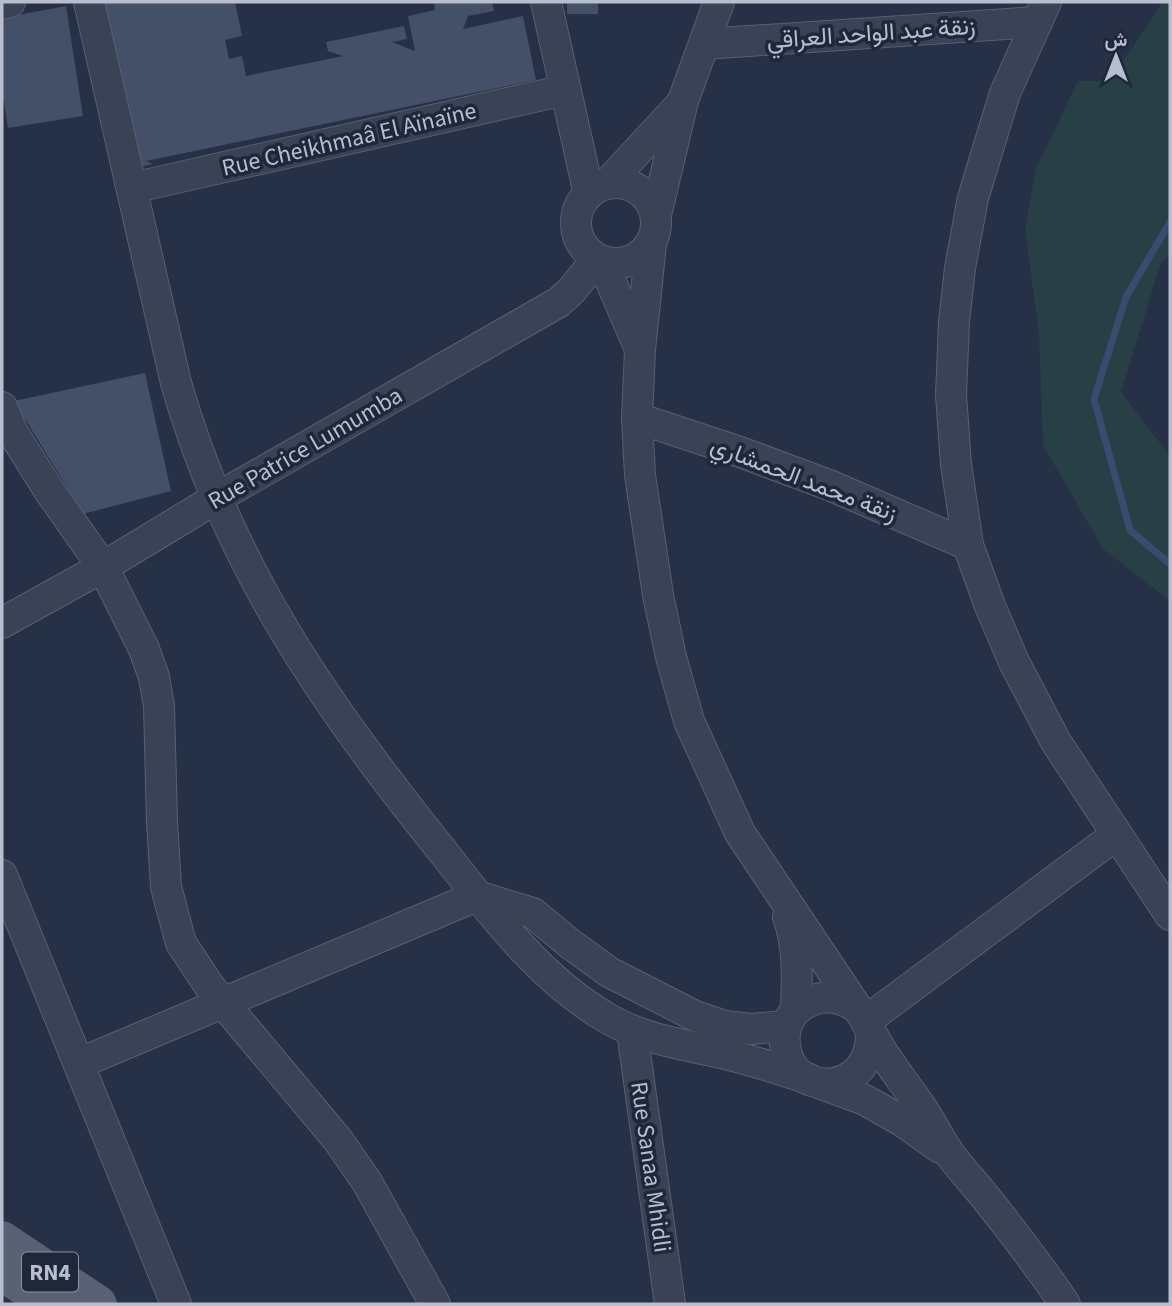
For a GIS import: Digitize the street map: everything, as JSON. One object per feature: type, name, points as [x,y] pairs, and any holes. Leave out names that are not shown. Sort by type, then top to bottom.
[{"type":"main road","name":"RN4","points":[[2,1240],[98,1304]]},
{"type":"main road","name":"RN4","points":[[2,1272],[49,1304]]},
{"type":"street","points":[[2,4],[10,2]]},
{"type":"street","points":[[89,2],[176,383],[192,440],[215,499],[278,622],[330,703],[379,772],[514,940],[547,973],[596,1011],[632,1031],[764,1064],[874,1105],[902,1121],[951,1156]]},
{"type":"street","points":[[546,2],[565,90],[598,189]]},
{"type":"street","points":[[719,2],[683,101],[654,229],[640,350],[637,418],[640,475],[658,595],[671,657],[689,721],[740,833],[951,1156],[1065,1304]]},
{"type":"street","points":[[1042,12],[1005,93],[972,198],[960,268],[951,396],[956,464],[968,545],[1014,662],[1056,742],[1170,915]]},
{"type":"street","name":"زنقة عبد الواحد العراقي","points":[[704,44],[1042,12]]},
{"type":"street","name":"Rue Cheikhmaâ El Aïnaïne","points":[[132,188],[565,90]]},
{"type":"street","points":[[598,189],[618,183],[638,189],[646,196],[654,229],[638,257],[630,261],[611,263],[600,260],[583,246],[576,228],[578,209],[683,101]]},
{"type":"street","points":[[600,260],[640,350]]},
{"type":"street","name":"Rue Patrice Lumumba","points":[[2,623],[559,302],[600,260]]},
{"type":"street","points":[[2,407],[13,433],[50,492],[103,567],[144,649],[154,677],[159,706],[166,887],[181,943],[224,1003],[345,1150],[367,1182],[435,1304]]},
{"type":"street","name":"زنقة محمد الحمشاري","points":[[637,418],[829,485],[968,545]]},
{"type":"street","points":[[865,1021],[1116,835]]},
{"type":"street","points":[[2,875],[176,1304]]},
{"type":"street","points":[[80,1063],[477,896],[533,914],[609,972],[695,1016],[726,1026],[751,1029],[791,1018],[807,1002],[819,998],[846,1000],[865,1021],[871,1048],[867,1061],[859,1072],[848,1079],[834,1083],[815,1081],[793,1066],[787,1057],[785,1047],[791,1018],[797,958],[795,936],[781,897]]},
{"type":"street","name":"Rue Sanaa Mhidli","points":[[632,1031],[670,1304]]},
{"type":"shaded area","points":[[1163,2],[1170,2],[1170,253],[1160,265],[1121,392],[1170,456],[1170,601],[1103,549],[1043,445],[1039,335],[1025,229],[1036,168],[1078,81],[1109,81]]},
{"type":"building","points":[[99,2],[235,2],[242,36],[225,40],[229,59],[242,56],[246,76],[343,56],[328,51],[326,42],[404,26],[407,39],[392,42],[415,51],[408,16],[435,10],[434,2],[492,2],[494,11],[468,16],[463,29],[523,16],[536,80],[146,161],[153,164],[134,168]]},
{"type":"building","points":[[567,2],[598,2],[598,14],[567,14]]},
{"type":"building","points":[[66,6],[83,116],[8,128],[2,91],[2,18]]},
{"type":"building","points":[[145,373],[171,491],[83,514],[14,401]]},
{"type":"waterway","points":[[1170,222],[1126,297],[1094,399],[1130,530],[1170,564]]}]
